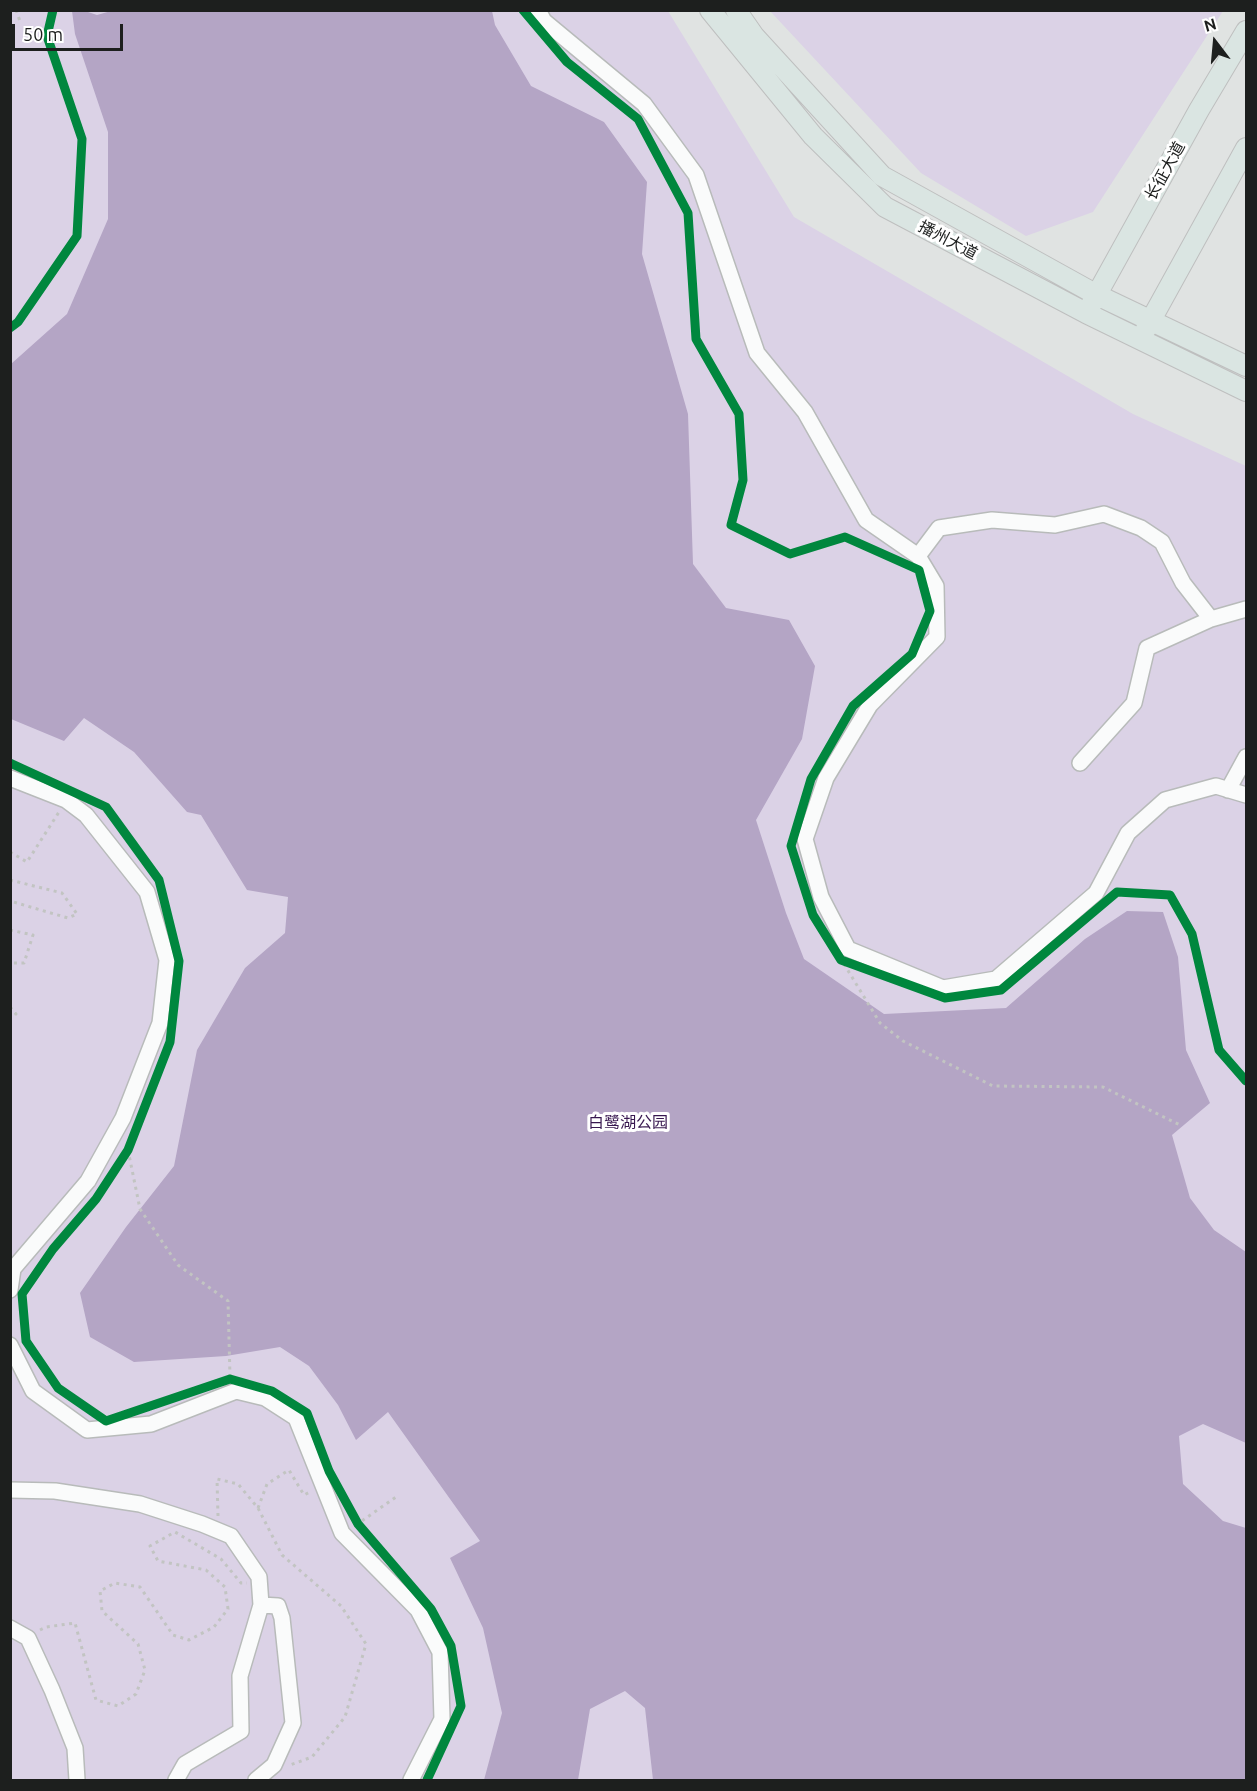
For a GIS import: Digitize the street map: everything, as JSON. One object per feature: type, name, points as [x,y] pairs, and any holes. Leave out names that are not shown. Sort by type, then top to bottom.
[{"type":"main road","name":"播州大道","points":[[710,10],[813,136],[885,207],[1086,313],[1246,391]]},
{"type":"main road","name":"播州大道","points":[[736,10],[754,36],[882,176],[1097,295],[1246,366]]},
{"type":"main road","name":"长征大道","points":[[1086,313],[1199,110],[1246,31]]},
{"type":"main road","points":[[1142,340],[1150,319],[1246,148]]},
{"type":"lane","points":[[538,10],[544,21],[644,104],[696,175],[757,353],[805,412],[866,520],[918,556],[936,586],[937,637],[870,705],[826,778],[805,839],[821,897],[848,950],[943,988],[996,978],[1096,893],[1128,833],[1165,800],[1216,786],[1246,795]]},
{"type":"lane","points":[[918,556],[939,528],[992,520],[1055,525],[1104,514],[1141,528],[1162,542],[1183,583],[1211,619]]},
{"type":"lane","points":[[1080,764],[1134,703],[1147,648],[1211,619],[1246,609]]},
{"type":"lane","points":[[1227,790],[1246,757]]},
{"type":"lane","points":[[10,778],[66,800],[86,815],[147,892],[167,960],[160,1023],[123,1118],[88,1181],[13,1269],[10,1290]]},
{"type":"lane","points":[[10,1345],[33,1391],[87,1430],[152,1424],[236,1391],[265,1398],[296,1418],[342,1533],[418,1611],[440,1653],[442,1719],[411,1780]]},
{"type":"lane","points":[[10,1490],[55,1491],[140,1504],[202,1524],[231,1536],[258,1576],[261,1605],[240,1676],[241,1731],[185,1764],[176,1780]]},
{"type":"lane","points":[[256,1780],[274,1765],[293,1723],[282,1618],[278,1606],[261,1605]]},
{"type":"lane","points":[[10,1628],[28,1638],[75,1748],[77,1780]]},
{"type":"path","points":[[16,10],[21,24]]},
{"type":"path","points":[[10,852],[27,862],[66,800]]},
{"type":"path","points":[[10,880],[62,893],[77,914],[68,918],[10,901]]},
{"type":"path","points":[[10,930],[33,935],[24,963],[10,963]]},
{"type":"path","points":[[836,951],[880,1023],[903,1041],[993,1086],[1103,1087],[1182,1126]]},
{"type":"path","points":[[841,960],[862,968]]},
{"type":"path","points":[[10,1007],[16,1014],[10,1013]]},
{"type":"path","points":[[121,1160],[132,1140]]},
{"type":"path","points":[[128,1150],[140,1209],[178,1265],[228,1301],[230,1379]]},
{"type":"path","points":[[219,1383],[230,1379],[241,1382]]},
{"type":"path","points":[[258,1508],[267,1484],[289,1470],[304,1495],[322,1486]]},
{"type":"path","points":[[342,1533],[355,1520],[396,1497]]},
{"type":"path","points":[[355,1520],[365,1533]]},
{"type":"path","points":[[28,1638],[46,1627],[75,1623],[96,1700],[118,1706],[136,1694],[145,1670],[138,1644],[102,1611],[100,1591],[115,1583],[140,1587],[173,1635],[189,1640],[214,1627],[228,1609],[225,1587],[207,1570],[158,1561],[150,1546],[175,1532],[221,1559],[241,1583],[260,1584]]},
{"type":"green space","name":"白鹭湖公园","points":[[11,11],[668,11],[794,217],[1133,414],[1246,466],[1246,1780],[11,1780]]},
{"type":"green space","points":[[770,11],[1223,11],[1093,212],[1026,236],[921,173]]},
{"type":"shaded area","name":"白鹭湖公园","points":[[72,11],[85,11],[97,15],[111,11],[492,11],[495,25],[531,86],[604,122],[647,182],[642,254],[688,414],[693,564],[726,608],[789,620],[815,666],[802,739],[756,820],[786,913],[804,959],[884,1014],[1006,1008],[1085,939],[1127,911],[1163,912],[1178,957],[1186,1050],[1210,1103],[1172,1135],[1190,1198],[1214,1230],[1246,1252],[1246,1443],[1203,1424],[1179,1436],[1183,1484],[1223,1521],[1246,1528],[1246,1780],[653,1780],[645,1708],[625,1691],[590,1709],[578,1780],[484,1780],[502,1713],[483,1628],[450,1558],[480,1541],[388,1412],[356,1440],[338,1405],[309,1366],[280,1347],[226,1356],[134,1362],[90,1337],[80,1293],[126,1227],[174,1166],[197,1050],[245,968],[285,933],[288,897],[247,890],[201,815],[187,812],[134,752],[84,718],[64,741],[11,719],[11,364],[67,314],[108,219],[108,132],[75,34]]},
{"type":"cycle path","points":[[10,328],[18,322],[77,236],[82,139],[47,36],[53,10]]},
{"type":"cycle path","points":[[523,10],[567,62],[638,119],[688,213],[696,339],[739,414],[743,480],[731,525],[790,554],[845,537],[919,570],[930,611],[912,654],[853,706],[811,779],[791,846],[813,915],[841,960],[945,998],[1001,990],[1117,892],[1170,895],[1192,934],[1219,1050],[1246,1081]]},
{"type":"cycle path","points":[[10,763],[106,807],[159,880],[179,961],[170,1042],[128,1150],[96,1199],[53,1249],[22,1294],[26,1341],[58,1388],[106,1421],[230,1379],[272,1391],[307,1413],[329,1471],[358,1524],[431,1609],[451,1646],[461,1706],[427,1780]]}]
